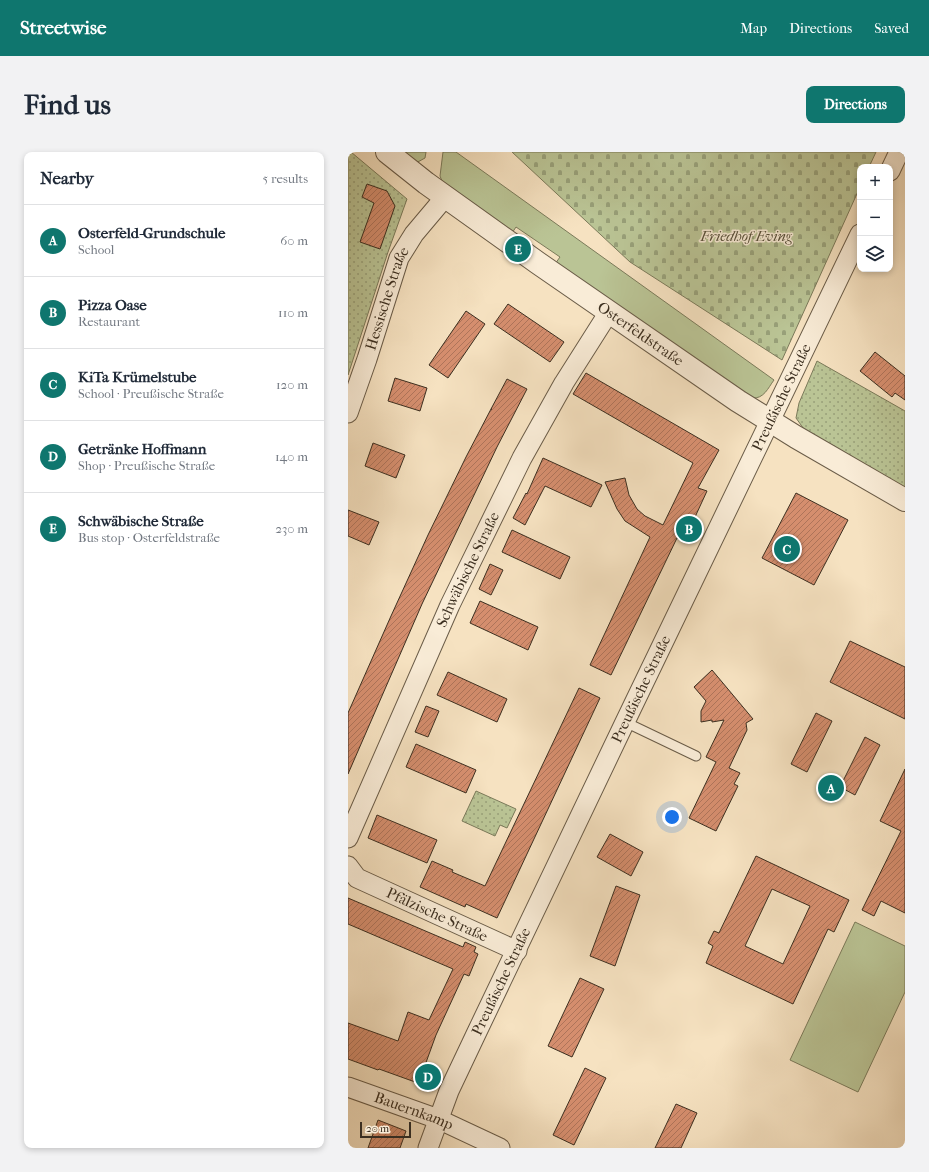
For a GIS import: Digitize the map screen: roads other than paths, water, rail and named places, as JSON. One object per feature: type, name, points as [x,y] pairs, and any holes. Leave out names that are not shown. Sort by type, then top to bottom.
[{"type":"street","name":"Osterfeldstraße","points":[[388,152],[538,263],[731,396],[769,421],[905,500]]},
{"type":"street","points":[[893,165],[899,152]]},
{"type":"street","name":"Hessische Straße","points":[[348,413],[368,359],[399,258],[414,234],[446,196]]},
{"type":"street","name":"Preußische Straße","points":[[428,1148],[449,1091],[859,236]]},
{"type":"street","name":"Schwäbische Straße","points":[[348,838],[450,605],[522,458],[564,383],[609,312]]},
{"type":"street","name":"Pfälzische Straße","points":[[353,872],[517,950]]},
{"type":"street","name":"Bauernkamp","points":[[348,1087],[438,1119],[500,1148]]},
{"type":"lane","points":[[625,722],[696,756]]},
{"type":"place","name":"Schwäbische Straße","points":[[518,249]]},
{"type":"place","name":"Pizza Oase","points":[[689,529]]},
{"type":"place","name":"KiTa Krümelstube","points":[[787,549]]},
{"type":"place","name":"Osterfeld-Grundschule","points":[[831,788]]},
{"type":"place","name":"Getränke Hoffmann","points":[[428,1077]]},
{"type":"park label","name":"Friedhof Eving","points":[[746,236]]}]
